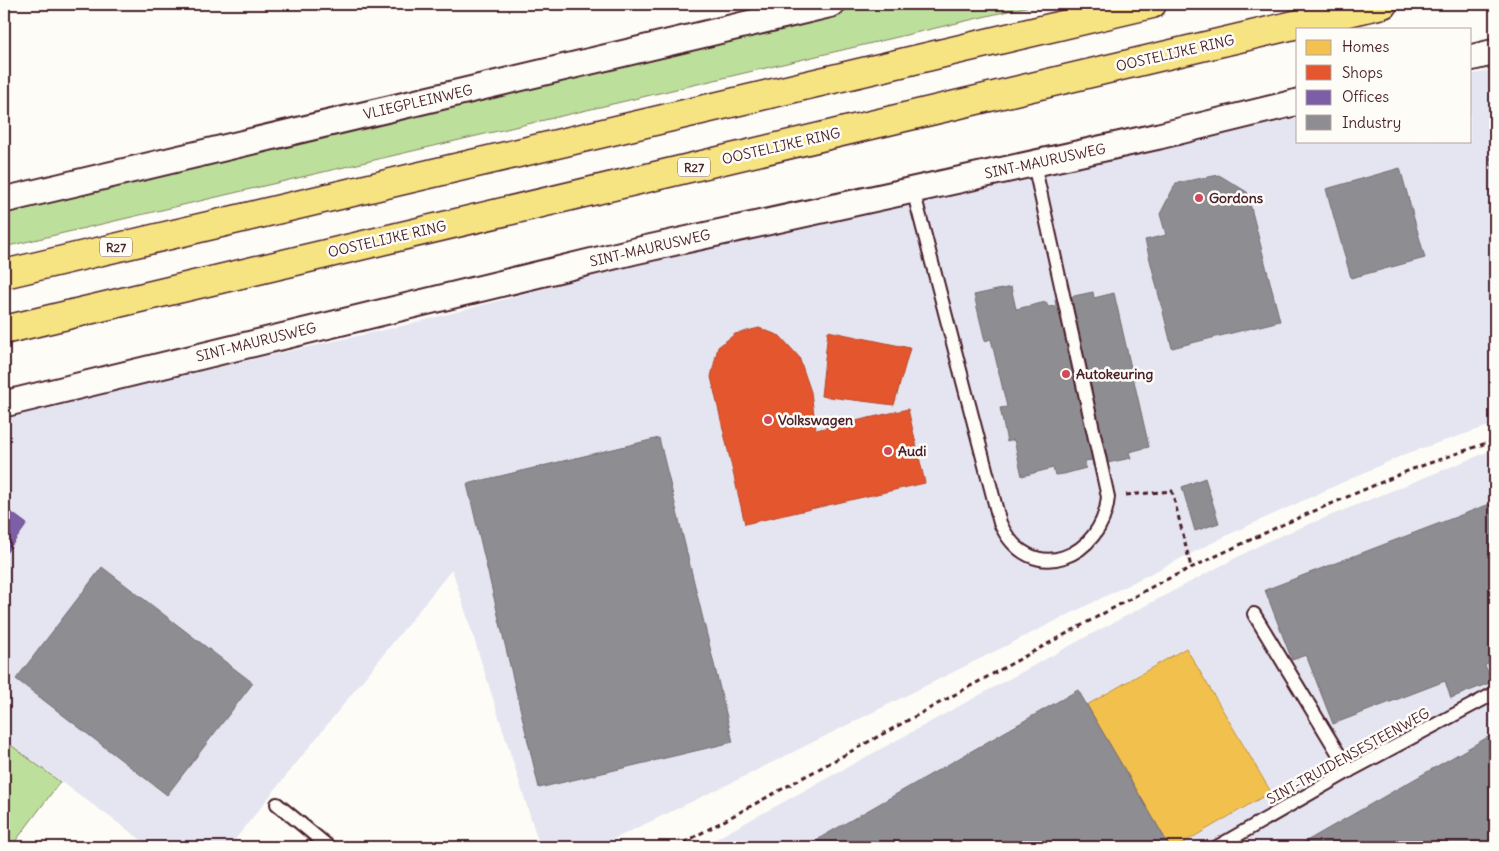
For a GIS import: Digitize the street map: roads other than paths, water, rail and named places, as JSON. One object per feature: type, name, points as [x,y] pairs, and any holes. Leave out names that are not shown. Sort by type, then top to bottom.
[{"type":"highway","name":"R27","points":[[4,274],[1152,4]]},
{"type":"highway","name":"OOSTELIJKE RING","points":[[4,330],[1383,4]]},
{"type":"street","name":"VLIEGPLEINWEG","points":[[4,200],[832,4]]},
{"type":"street","points":[[1472,58],[1495,52]]},
{"type":"street","name":"SINT-MAURUSWEG","points":[[4,404],[636,251],[1159,136],[1296,102]]},
{"type":"lane","points":[[914,190],[1000,523],[1006,536],[1015,547],[1034,558],[1054,560],[1067,555],[1086,543],[1094,534],[1106,514],[1108,496],[1034,164]]},
{"type":"lane","points":[[1254,614],[1349,771]]},
{"type":"lane","name":"SINT-TRUIDENSESTEENWEG","points":[[1217,847],[1349,771],[1495,693]]},
{"type":"lane","points":[[277,804],[329,847]]},
{"type":"place","name":"Gordons","points":[[1199,198]]},
{"type":"place","name":"Autokeuring","points":[[1066,374]]},
{"type":"place","name":"Volkswagen","points":[[768,420]]},
{"type":"place","name":"Audi","points":[[888,451]]}]
